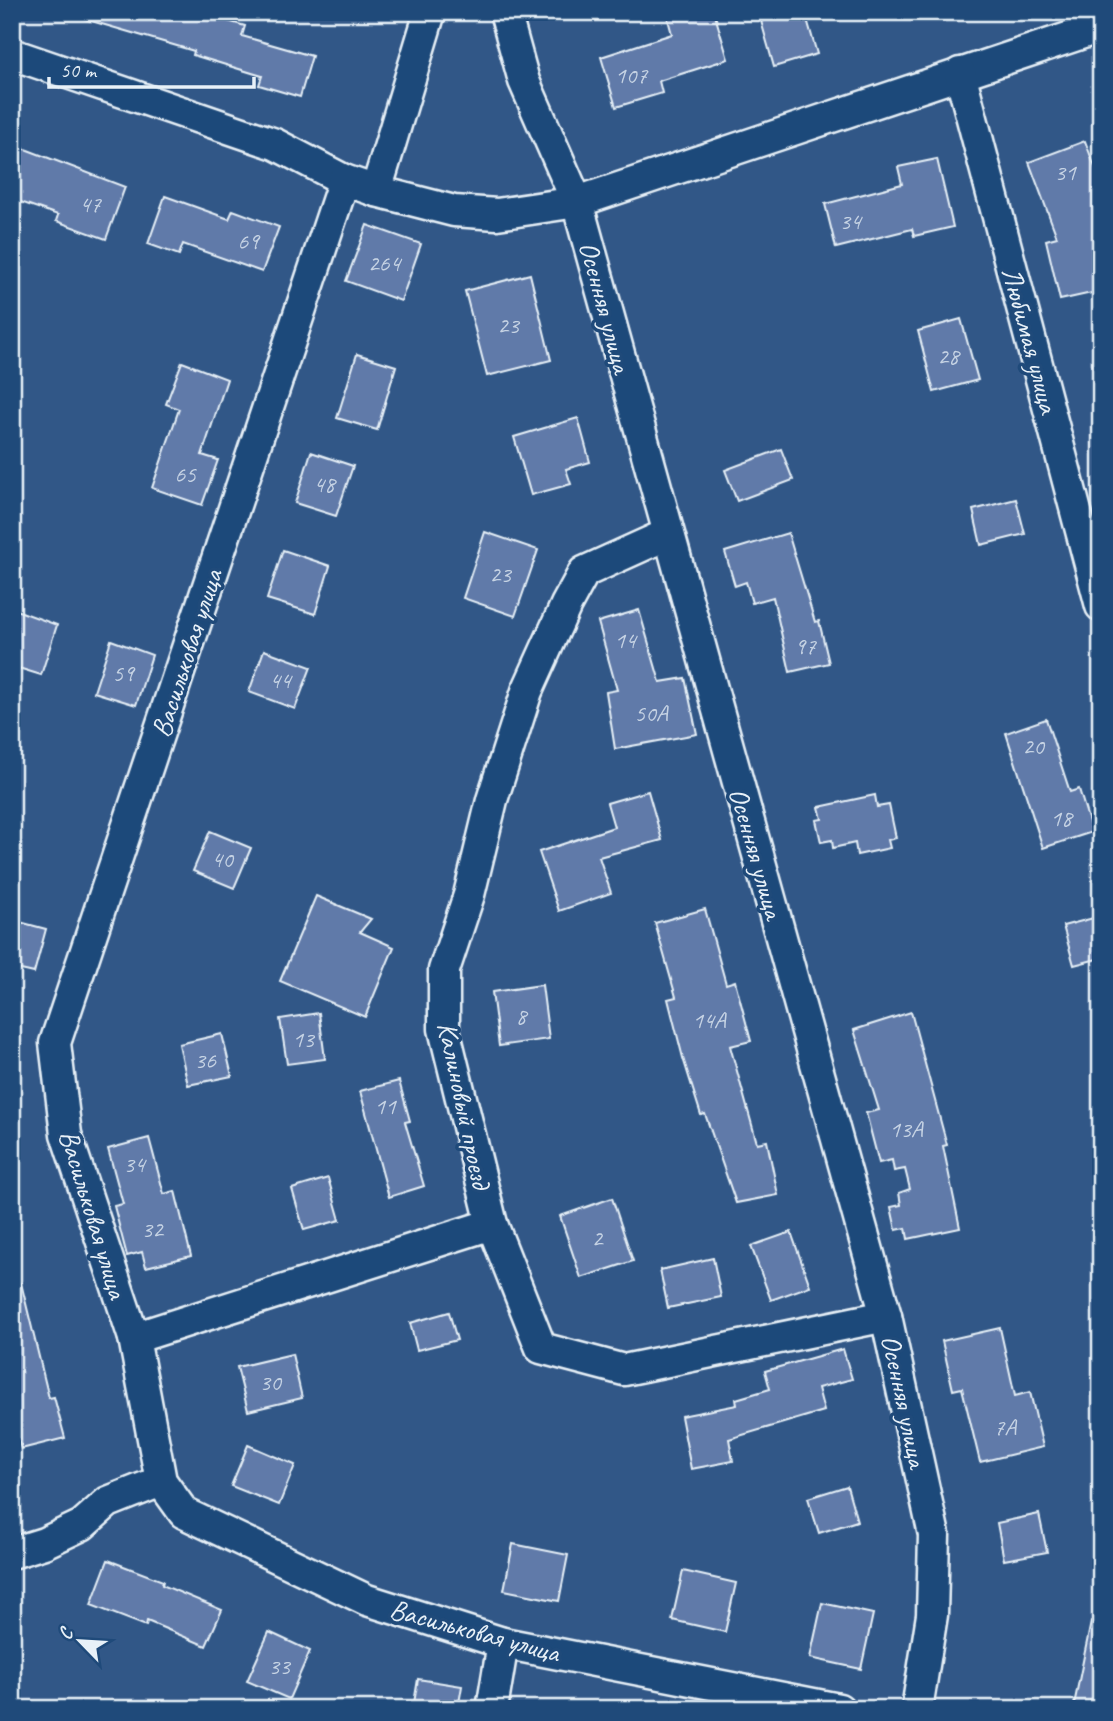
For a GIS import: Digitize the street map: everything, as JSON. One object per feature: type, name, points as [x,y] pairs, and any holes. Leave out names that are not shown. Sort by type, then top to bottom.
[{"type":"street","points":[[376,191],[430,12]]},
{"type":"street","name":"Осенняя улица","points":[[505,12],[524,81],[577,202],[886,1316],[934,1535],[932,1615],[917,1709]]},
{"type":"street","points":[[12,54],[275,144],[344,180],[376,191],[454,211],[497,214],[577,202],[1101,27]]},
{"type":"street","name":"Любимая улица","points":[[960,73],[1101,606]]},
{"type":"street","name":"Васильковая улица","points":[[344,180],[55,1043],[66,1133],[134,1338],[161,1481],[184,1513],[367,1600],[503,1643],[839,1709]]},
{"type":"street","name":"Калиновый проезд","points":[[668,534],[584,572],[566,604],[527,691],[492,800],[469,895],[444,970],[444,1029],[492,1224],[541,1348],[624,1370],[886,1316]]},
{"type":"street","points":[[134,1338],[492,1224]]},
{"type":"street","points":[[12,1553],[44,1543],[82,1525],[108,1502],[161,1481]]},
{"type":"street","points":[[492,1709],[503,1643]]},
{"type":"building","points":[[81,12],[197,12],[245,26],[242,36],[312,56],[300,97],[259,85],[262,76],[193,55],[194,51],[81,18]]},
{"type":"building","points":[[666,12],[714,12],[728,59],[659,81],[662,93],[616,107],[601,57],[672,34]]},
{"type":"building","points":[[790,12],[805,12],[817,54],[774,67],[761,21]]},
{"type":"building","points":[[1085,141],[1101,183],[1101,291],[1060,300],[1046,240],[1057,237],[1029,162]]},
{"type":"building","points":[[12,144],[125,187],[106,239],[56,221],[58,215],[12,199]]},
{"type":"building","points":[[937,159],[953,227],[914,236],[912,229],[836,248],[825,204],[902,184],[898,167]]},
{"type":"building","points":[[165,196],[229,219],[233,210],[279,227],[262,272],[183,244],[179,255],[148,244]]},
{"type":"building","points":[[367,225],[421,244],[401,301],[346,281]]},
{"type":"building","points":[[530,274],[551,360],[487,376],[465,291]]},
{"type":"building","points":[[961,319],[978,380],[934,392],[918,331]]},
{"type":"building","points":[[357,354],[396,366],[377,430],[337,418]]},
{"type":"building","points":[[182,362],[227,379],[202,455],[218,460],[202,505],[152,488],[179,409],[166,404]]},
{"type":"building","points":[[578,418],[590,462],[566,469],[571,484],[531,495],[514,437]]},
{"type":"building","points":[[781,449],[793,480],[737,501],[725,470]]},
{"type":"building","points":[[311,452],[353,466],[336,516],[295,503]]},
{"type":"building","points":[[1016,499],[1025,534],[981,545],[973,510]]},
{"type":"building","points":[[485,532],[538,550],[515,616],[463,598]]},
{"type":"building","points":[[788,533],[815,622],[819,621],[829,663],[790,672],[773,597],[752,603],[746,582],[735,586],[725,552]]},
{"type":"building","points":[[283,550],[330,566],[315,614],[267,599]]},
{"type":"building","points":[[16,610],[57,625],[41,675],[12,666],[12,623]]},
{"type":"building","points":[[639,610],[660,682],[685,678],[697,734],[615,749],[606,692],[617,690],[598,622]]},
{"type":"building","points":[[111,640],[152,655],[136,705],[94,692]]},
{"type":"building","points":[[264,650],[311,667],[295,709],[249,692]]},
{"type":"building","points":[[1046,719],[1070,792],[1079,789],[1092,832],[1043,848],[1006,733]]},
{"type":"building","points":[[648,791],[662,840],[599,857],[611,893],[559,911],[539,852],[614,827],[607,803]]},
{"type":"building","points":[[875,795],[877,807],[889,805],[896,838],[888,840],[890,848],[857,855],[855,843],[833,848],[832,840],[821,842],[816,820],[822,819],[819,807]]},
{"type":"building","points":[[210,831],[251,848],[234,888],[193,871]]},
{"type":"building","points":[[316,896],[371,919],[360,932],[394,947],[365,1017],[280,981]]},
{"type":"building","points":[[705,909],[726,984],[735,981],[751,1041],[730,1046],[757,1143],[767,1141],[778,1195],[736,1203],[705,1114],[701,1115],[683,1058],[668,999],[676,997],[655,923]]},
{"type":"building","points":[[1101,916],[1101,958],[1074,965],[1063,926]]},
{"type":"building","points":[[12,920],[46,929],[34,973],[12,968]]},
{"type":"building","points":[[542,985],[549,1039],[499,1046],[492,992]]},
{"type":"building","points":[[911,1012],[947,1145],[943,1146],[960,1228],[908,1239],[906,1228],[896,1230],[891,1207],[901,1205],[899,1193],[910,1189],[905,1169],[894,1171],[892,1160],[879,1163],[866,1113],[879,1110],[854,1030]]},
{"type":"building","points":[[319,1013],[325,1059],[287,1064],[280,1019]]},
{"type":"building","points":[[222,1034],[232,1076],[188,1085],[179,1044]]},
{"type":"building","points":[[399,1081],[410,1121],[405,1122],[424,1186],[389,1197],[360,1091]]},
{"type":"building","points":[[149,1138],[164,1194],[175,1191],[191,1256],[146,1267],[142,1252],[127,1256],[114,1206],[123,1204],[108,1149]]},
{"type":"building","points":[[328,1178],[340,1220],[304,1230],[292,1189]]},
{"type":"building","points":[[612,1198],[633,1261],[581,1278],[560,1216]]},
{"type":"building","points":[[791,1232],[810,1286],[771,1300],[751,1246]]},
{"type":"building","points":[[713,1258],[721,1297],[668,1308],[660,1270]]},
{"type":"building","points":[[21,1283],[49,1398],[54,1397],[65,1438],[21,1449],[12,1418],[12,1284]]},
{"type":"building","points":[[449,1312],[457,1340],[417,1350],[410,1323]]},
{"type":"building","points":[[1000,1328],[1015,1396],[1030,1392],[1043,1447],[980,1462],[962,1388],[953,1390],[942,1341]]},
{"type":"building","points":[[843,1349],[852,1379],[818,1388],[824,1411],[729,1439],[733,1461],[691,1469],[681,1416],[737,1405],[736,1399],[770,1389],[765,1371]]},
{"type":"building","points":[[292,1354],[302,1398],[248,1411],[237,1367]]},
{"type":"building","points":[[248,1445],[295,1465],[279,1505],[231,1486]]},
{"type":"building","points":[[847,1486],[857,1521],[819,1533],[808,1498]]},
{"type":"building","points":[[1039,1514],[1047,1552],[1004,1560],[997,1523]]},
{"type":"building","points":[[513,1544],[568,1555],[559,1601],[504,1590]]},
{"type":"building","points":[[108,1560],[163,1581],[162,1585],[222,1610],[206,1646],[147,1621],[146,1626],[91,1605]]},
{"type":"building","points":[[683,1571],[736,1583],[725,1632],[672,1620]]},
{"type":"building","points":[[822,1603],[873,1614],[861,1669],[810,1658]]},
{"type":"building","points":[[1091,1622],[1101,1623],[1101,1709],[1074,1705]]},
{"type":"building","points":[[269,1632],[310,1651],[289,1699],[247,1681]]},
{"type":"building","points":[[418,1679],[462,1686],[458,1709],[413,1709]]}]
